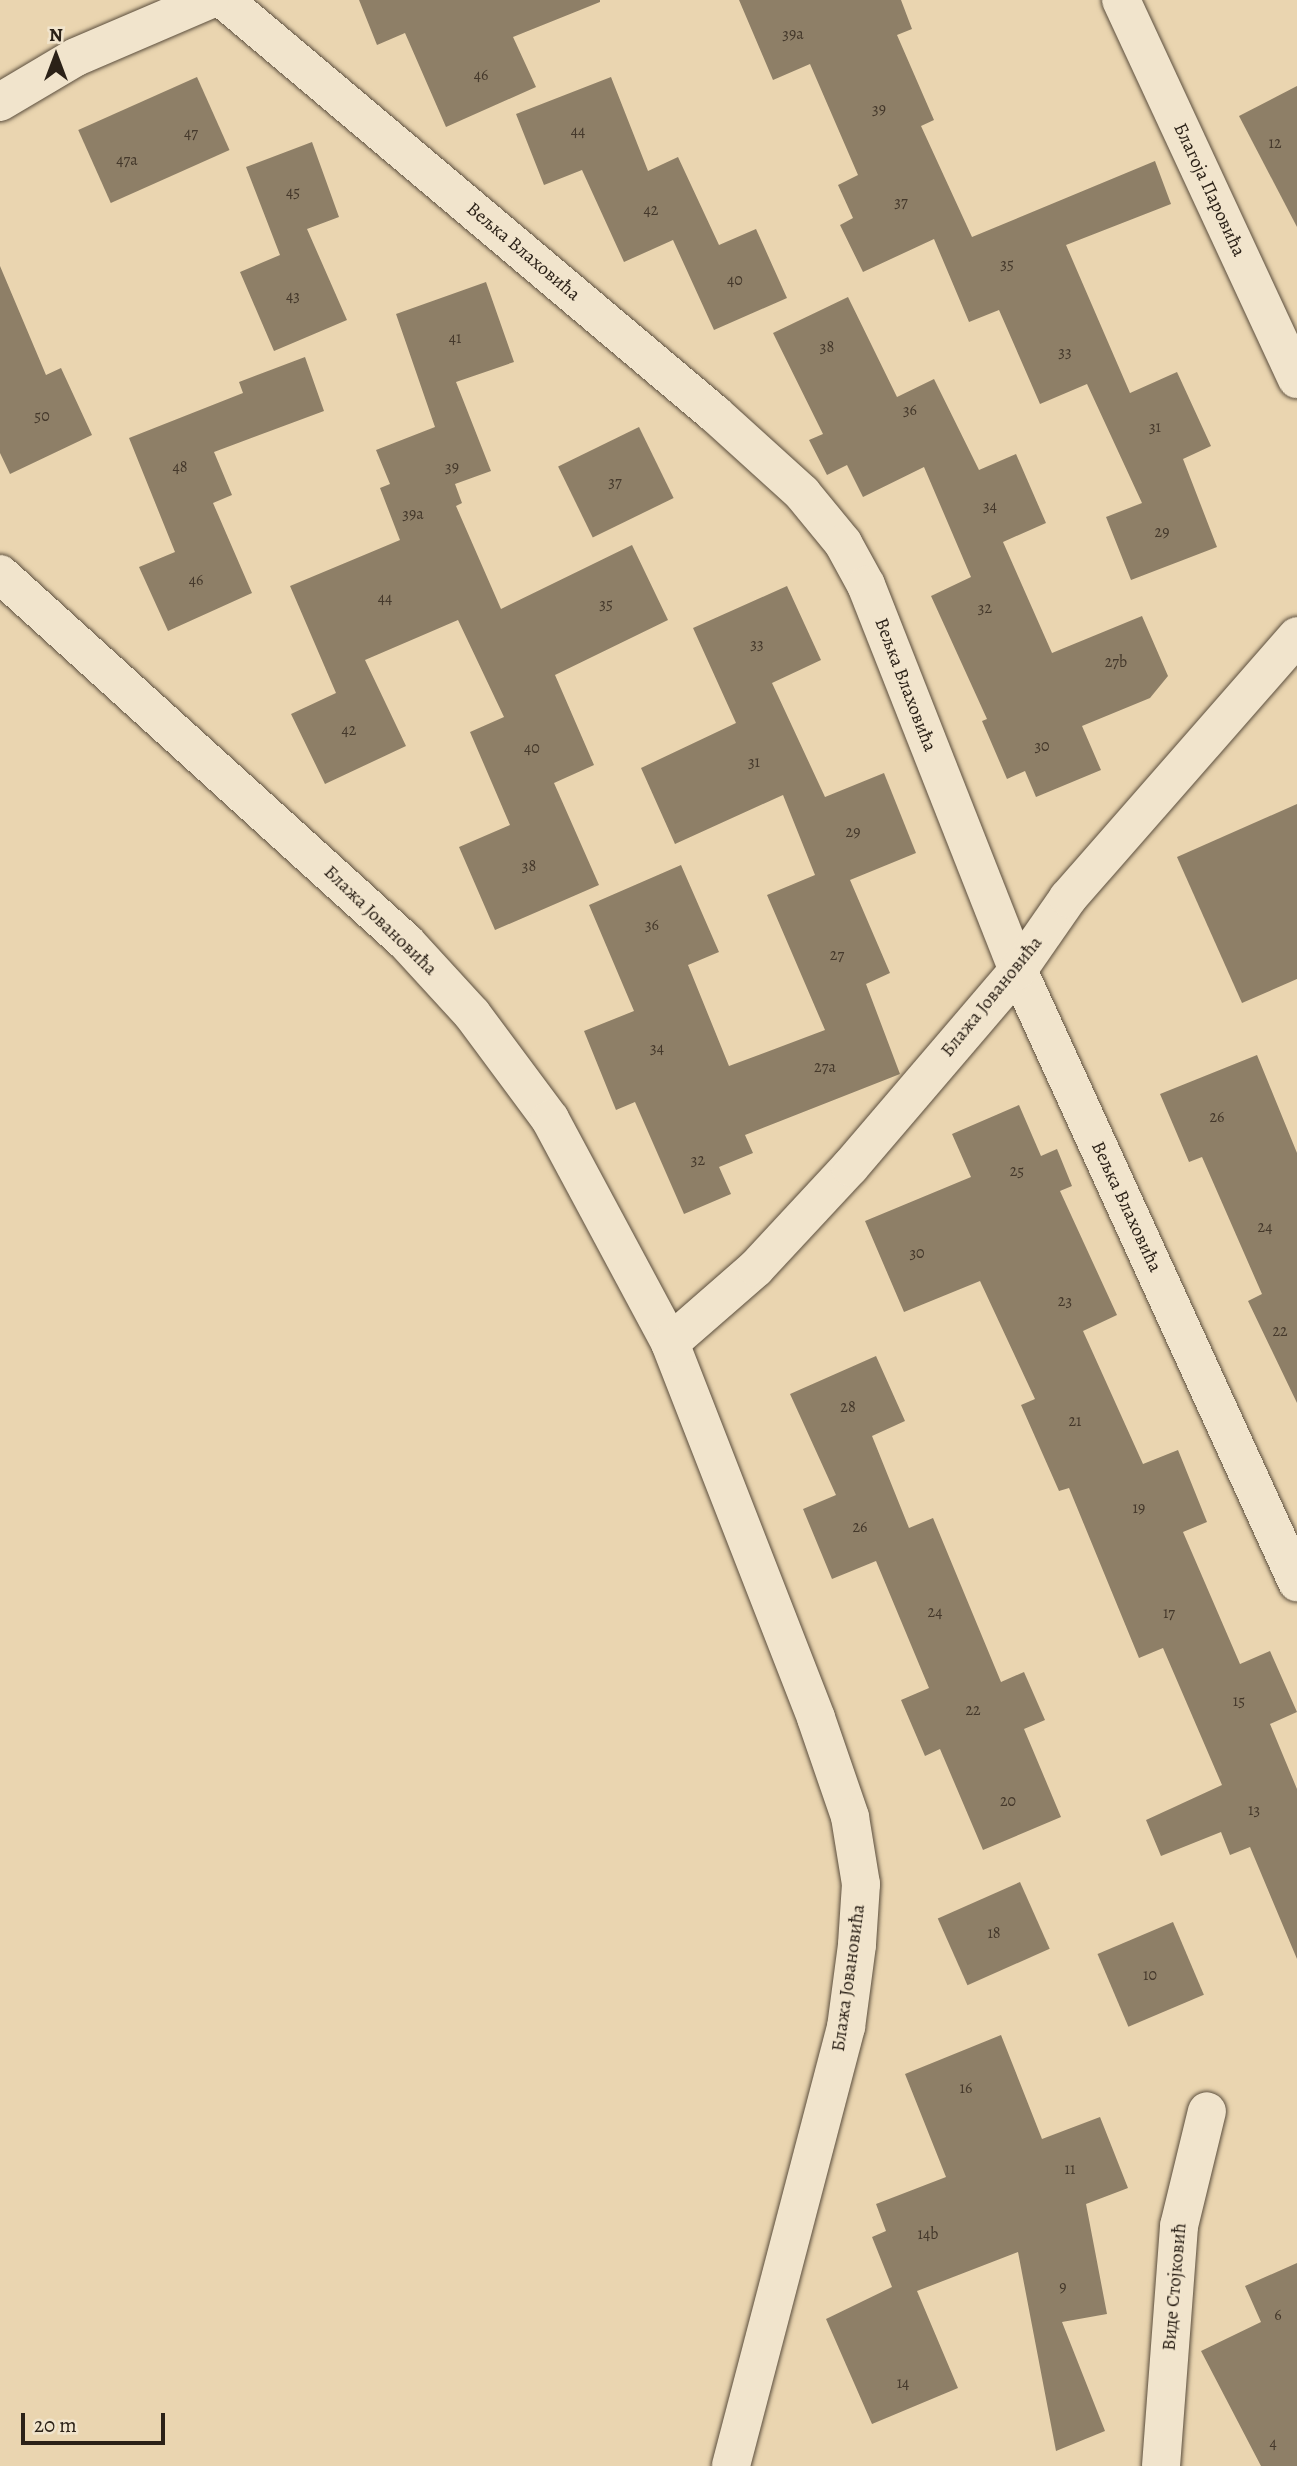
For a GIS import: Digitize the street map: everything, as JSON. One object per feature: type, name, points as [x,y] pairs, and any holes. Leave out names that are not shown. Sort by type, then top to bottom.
[{"type":"street","points":[[0,102],[76,57],[209,0]]},
{"type":"street","name":"Вељка Влаховића","points":[[224,0],[715,414],[802,493],[835,533],[866,585],[1018,970],[1297,1582]]},
{"type":"street","name":"Благоја Паровића","points":[[1121,0],[1297,379]]},
{"type":"street","name":"Блажа Јовановића","points":[[0,574],[406,942],[472,1014],[550,1119],[670,1343],[817,1718],[850,1817],[862,1884],[846,2027],[731,2466]]},
{"type":"street","name":"Блажа Јовановића","points":[[670,1343],[756,1268],[850,1167],[1018,970],[1068,898],[1297,636]]},
{"type":"street","name":"Виде Стојковић","points":[[1161,2466],[1179,2226],[1207,2111]]},
{"type":"building","points":[[359,0],[600,2],[513,37],[536,87],[446,127],[405,33],[377,45]]},
{"type":"building","points":[[739,0],[901,0],[912,29],[897,35],[934,120],[921,126],[972,237],[1155,161],[1171,204],[1066,245],[1130,393],[1177,372],[1211,446],[1183,459],[1217,547],[1131,580],[1106,517],[1142,503],[1087,384],[1040,404],[999,310],[969,322],[934,239],[863,272],[840,225],[853,218],[838,185],[858,175],[810,64],[773,80]]},
{"type":"building","points":[[197,77],[230,150],[111,203],[78,130]]},
{"type":"building","points":[[611,77],[648,171],[678,157],[719,245],[756,229],[787,298],[714,330],[673,240],[624,262],[582,170],[544,185],[516,114]]},
{"type":"building","points":[[1297,86],[1297,227],[1239,116]]},
{"type":"building","points":[[312,142],[339,217],[307,229],[347,320],[274,351],[240,272],[280,255],[246,167]]},
{"type":"building","points":[[0,266],[46,375],[61,368],[92,435],[10,474],[0,453]]},
{"type":"building","points":[[486,282],[514,362],[456,382],[491,471],[455,484],[462,503],[456,506],[501,609],[632,545],[668,620],[555,675],[594,765],[554,783],[599,885],[495,930],[459,847],[510,825],[470,732],[504,717],[458,620],[365,660],[406,746],[325,784],[291,714],[336,693],[290,586],[400,540],[380,488],[390,484],[376,450],[435,427],[396,314]]},
{"type":"building","points":[[848,297],[897,397],[934,379],[979,470],[1016,454],[1046,523],[1003,542],[1052,653],[1142,616],[1168,676],[1150,698],[1082,726],[1101,770],[1036,797],[1025,771],[1007,779],[982,721],[987,719],[931,596],[971,577],[924,467],[863,497],[847,465],[827,475],[809,440],[823,434],[773,333]]},
{"type":"building","points":[[305,357],[324,411],[214,452],[232,495],[213,503],[252,593],[168,631],[139,567],[175,552],[129,438],[243,393],[239,382]]},
{"type":"building","points":[[639,427],[674,498],[593,537],[558,466]]},
{"type":"building","points":[[787,586],[821,660],[772,683],[825,797],[884,773],[916,853],[850,880],[890,973],[866,984],[900,1074],[745,1135],[753,1153],[719,1167],[731,1194],[684,1214],[635,1102],[616,1110],[584,1031],[634,1011],[589,905],[681,865],[719,952],[688,965],[729,1066],[825,1030],[767,895],[815,875],[783,795],[675,844],[641,768],[736,723],[693,628]]},
{"type":"building","points":[[1297,804],[1297,979],[1242,1003],[1177,857]]},
{"type":"building","points":[[1257,1055],[1297,1153],[1297,1403],[1248,1301],[1262,1294],[1202,1157],[1189,1162],[1160,1094]]},
{"type":"building","points":[[1019,1105],[1041,1156],[1057,1149],[1072,1186],[1060,1191],[1117,1315],[1083,1331],[1143,1464],[1178,1450],[1207,1522],[1183,1532],[1240,1664],[1270,1651],[1297,1712],[1270,1724],[1297,1789],[1297,1959],[1250,1847],[1230,1855],[1221,1832],[1161,1856],[1146,1820],[1222,1785],[1163,1648],[1139,1658],[1069,1488],[1059,1491],[1021,1405],[1035,1399],[980,1281],[904,1312],[865,1221],[971,1177],[952,1134]]},
{"type":"building","points":[[876,1356],[905,1421],[872,1436],[909,1528],[933,1518],[1001,1682],[1024,1672],[1045,1720],[1024,1729],[1061,1817],[983,1850],[940,1749],[925,1756],[901,1700],[929,1688],[876,1561],[832,1579],[803,1509],[836,1495],[790,1394]]},
{"type":"building","points":[[1020,1882],[1050,1949],[967,1985],[938,1919]]},
{"type":"building","points":[[1173,1922],[1204,1995],[1128,2027],[1098,1954]]},
{"type":"building","points":[[1001,2035],[1042,2139],[1100,2117],[1128,2188],[1086,2204],[1107,2314],[1062,2322],[1105,2431],[1056,2451],[1018,2252],[917,2291],[958,2388],[872,2424],[826,2319],[892,2287],[872,2237],[886,2231],[876,2204],[946,2177],[905,2074]]},
{"type":"building","points":[[1297,2263],[1297,2466],[1261,2466],[1201,2351],[1261,2322],[1245,2286]]}]
